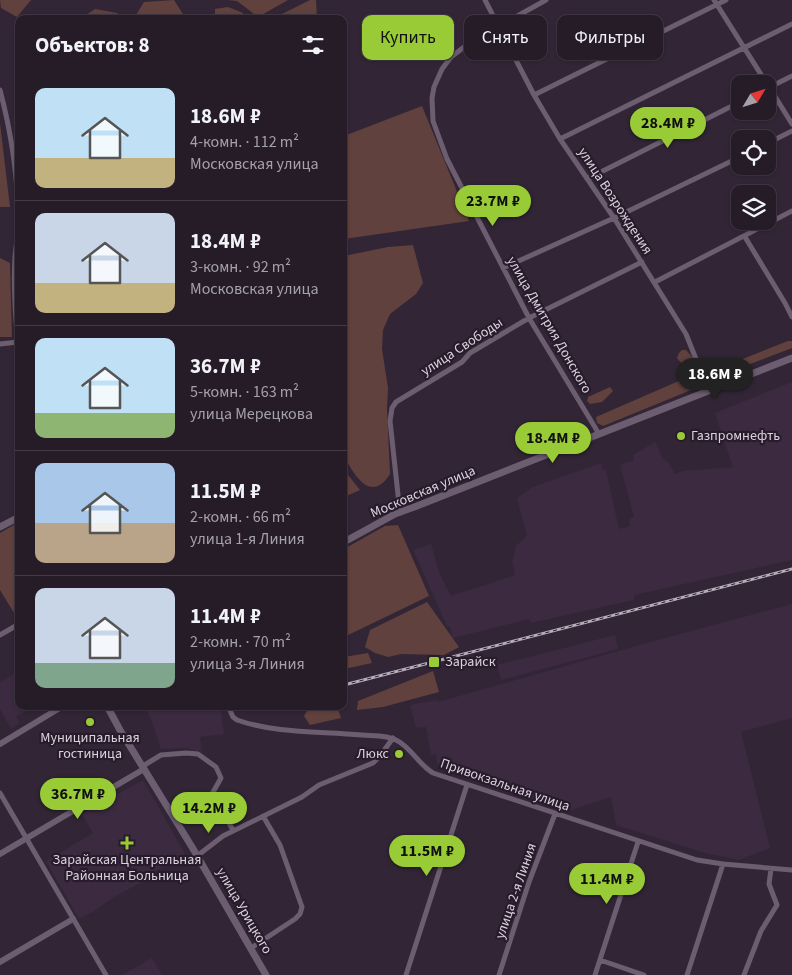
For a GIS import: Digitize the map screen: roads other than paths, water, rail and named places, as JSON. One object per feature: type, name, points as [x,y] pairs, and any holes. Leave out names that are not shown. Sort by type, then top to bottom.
[{"type":"main road","name":"Московская улица","points":[[347,540],[400,513],[792,358]]},
{"type":"main road","points":[[0,527],[15,519]]},
{"type":"main road","name":"улица Урицкого","points":[[109,710],[266,975]]},
{"type":"street","name":"улица Возрождения","points":[[485,0],[492,15]]},
{"type":"street","name":"улица Дмитрия Донского","points":[[518,15],[546,0]]},
{"type":"street","points":[[534,95],[715,2],[726,0]]},
{"type":"street","points":[[715,2],[761,75]]},
{"type":"street","points":[[560,139],[792,24]]},
{"type":"street","name":"улица Дмитрия Донского","points":[[464,46],[451,57],[442,69],[434,87],[432,109],[436,132],[447,159],[529,318],[599,434]]},
{"type":"street","name":"улица Возрождения","points":[[515,60],[560,139],[614,218],[686,334],[707,391]]},
{"type":"street","points":[[776,83],[792,76]]},
{"type":"street","points":[[0,90],[7,116],[15,168]]},
{"type":"street","points":[[776,99],[792,124]]},
{"type":"street","points":[[588,179],[731,107]]},
{"type":"street","points":[[776,139],[792,131]]},
{"type":"street","points":[[503,268],[614,218],[731,161]]},
{"type":"street","points":[[655,282],[792,211]]},
{"type":"street","points":[[745,237],[785,302],[792,317]]},
{"type":"street","name":"улица Свободы","points":[[400,513],[390,421],[392,408],[396,402],[462,362],[470,353],[529,318],[642,262]]},
{"type":"street","points":[[0,344],[15,342]]},
{"type":"street","points":[[0,635],[15,626]]},
{"type":"street","points":[[0,744],[56,710]]},
{"type":"street","points":[[230,710],[237,720],[280,731],[393,738]]},
{"type":"street","points":[[197,856],[233,830],[302,797],[319,785],[373,763],[393,738]]},
{"type":"street","name":"Привокзальная улица","points":[[393,738],[402,744],[433,774],[638,842],[697,860],[792,870]]},
{"type":"street","points":[[0,854],[161,755],[198,754],[219,772],[221,778],[212,794],[233,830]]},
{"type":"street","points":[[406,975],[467,785]]},
{"type":"street","points":[[0,793],[106,975]]},
{"type":"street","name":"улица 2-я Линия","points":[[499,975],[529,882],[555,814]]},
{"type":"street","points":[[251,948],[295,919],[300,914],[302,907],[280,846],[263,816]]},
{"type":"street","points":[[595,975],[638,842]]},
{"type":"street","points":[[687,975],[723,864]]},
{"type":"street","points":[[744,975],[761,932],[777,905],[769,884],[771,869]]},
{"type":"street","points":[[0,962],[73,919]]},
{"type":"street","points":[[600,960],[644,975]]},
{"type":"railway","points":[[347,684],[792,569]]},
{"type":"place","name":"Газпромнефть","points":[[681,436]]},
{"type":"place","name":"Зарайск","points":[[434,662]]},
{"type":"place","name":"Муниципальная гостиница","points":[[90,722]]},
{"type":"place","name":"Люкс","points":[[399,754]]},
{"type":"place","name":"Зарайская Центральная Районная Больница","points":[[127,843]]}]
